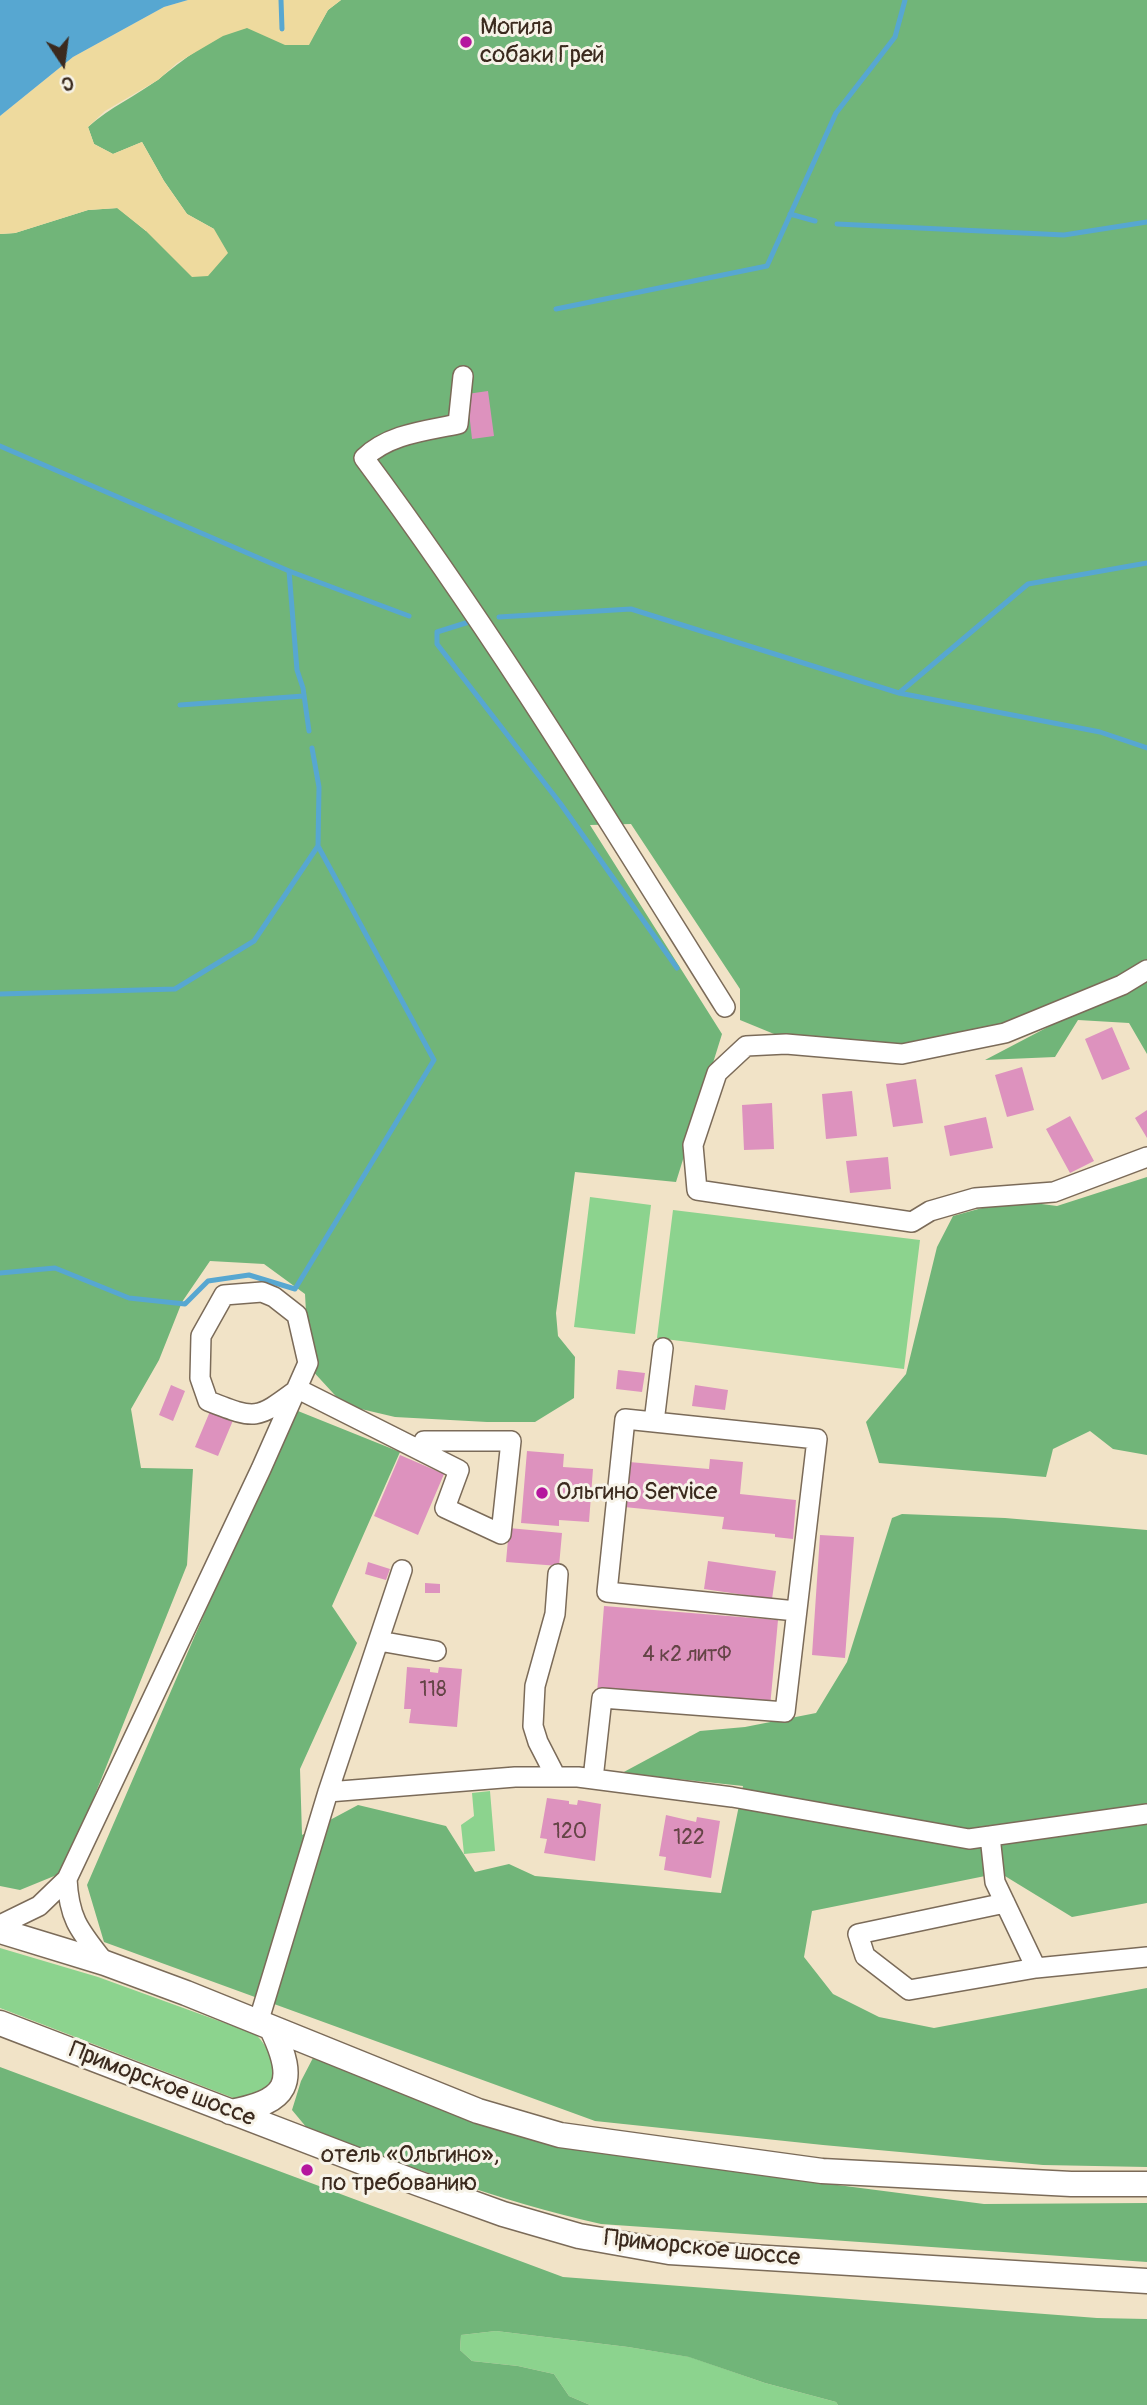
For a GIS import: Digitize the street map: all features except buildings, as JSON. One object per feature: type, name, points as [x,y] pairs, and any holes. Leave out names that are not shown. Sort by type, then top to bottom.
[{"type":"main road","points":[[0,1931],[105,1963],[478,2111],[560,2134],[821,2171],[1147,2184]]},
{"type":"main road","name":"Приморское шоссе","points":[[0,2023],[503,2214],[579,2236],[669,2252],[1147,2281]]},
{"type":"main road","points":[[230,2112],[267,2104],[276,2098],[283,2086],[284,2058],[265,2026]]},
{"type":"lane","points":[[463,376],[458,424],[393,439],[375,447],[364,458],[435,554],[633,859],[725,1007]]},
{"type":"lane","points":[[1147,970],[1122,985],[1005,1033],[902,1054],[786,1044],[746,1046],[716,1073],[693,1145],[697,1191],[912,1222],[930,1211],[975,1198],[1054,1192],[1147,1157]]},
{"type":"lane","points":[[0,1926],[39,1906],[67,1878],[298,1389],[308,1363],[297,1315],[274,1297],[262,1292],[224,1295],[201,1336],[200,1378],[208,1401],[243,1414],[266,1413],[298,1389]]},
{"type":"lane","points":[[654,1422],[663,1348]]},
{"type":"lane","points":[[298,1389],[425,1440],[459,1470],[445,1508],[501,1534],[511,1441],[425,1440]]},
{"type":"lane","points":[[593,1779],[602,1698],[785,1712],[817,1439],[625,1419],[607,1592],[796,1611]]},
{"type":"lane","points":[[265,2026],[328,1792],[402,1570]]},
{"type":"lane","points":[[556,1777],[533,1726],[536,1686],[555,1614],[558,1574]]},
{"type":"lane","points":[[379,1641],[436,1651]]},
{"type":"lane","points":[[328,1792],[516,1777],[593,1779],[732,1797],[969,1839],[1147,1814]]},
{"type":"lane","points":[[990,1836],[996,1882],[1036,1968]]},
{"type":"lane","points":[[67,1878],[68,1904],[76,1926],[105,1963]]},
{"type":"lane","points":[[1006,1903],[858,1934],[865,1956],[909,1990],[1036,1968],[1147,1957]]},
{"type":"green space","points":[[341,0],[1147,0],[1147,963],[1019,1022],[907,1044],[779,1036],[740,1020],[740,989],[631,824],[590,825],[722,1034],[676,1182],[575,1172],[556,1313],[558,1336],[575,1357],[574,1398],[535,1422],[395,1417],[344,1405],[309,1367],[305,1294],[264,1264],[210,1261],[182,1302],[159,1360],[131,1409],[141,1468],[193,1469],[187,1565],[64,1872],[20,1890],[0,1886],[0,234],[15,233],[88,210],[118,208],[146,231],[214,229],[187,214],[142,142],[113,154],[94,144],[88,127],[200,48],[236,30],[259,30],[308,45],[328,10]]},
{"type":"green space","points":[[1147,975],[1147,1054],[1129,1023],[1078,1020],[1055,1057],[985,1060]]},
{"type":"green space","points":[[1147,1177],[1147,1455],[1113,1449],[1090,1431],[1053,1449],[1046,1477],[879,1463],[866,1422],[906,1374],[937,1247],[953,1216],[1011,1200],[1057,1206]]},
{"type":"green space","points":[[590,1197],[651,1205],[635,1334],[574,1327]]},
{"type":"green space","points":[[673,1210],[920,1240],[904,1369],[657,1338]]},
{"type":"green space","points":[[293,1409],[400,1452],[332,1606],[357,1643],[300,1769],[302,1835],[358,1805],[446,1826],[475,1872],[509,1864],[535,1876],[721,1893],[743,1786],[622,1773],[700,1731],[745,1727],[816,1713],[847,1662],[892,1518],[902,1514],[1005,1518],[1147,1530],[1147,1903],[1072,1917],[1000,1873],[812,1911],[804,1957],[833,1994],[879,2017],[934,2028],[1147,1988],[1147,2167],[1043,2165],[595,2121],[104,1942],[87,1885]]},
{"type":"green space","points":[[490,1791],[495,1851],[464,1854],[461,1825],[474,1816],[472,1793]]},
{"type":"green space","points":[[0,1948],[98,1977],[255,2034],[270,2056],[274,2074],[272,2082],[258,2095],[236,2099],[0,2008]]},
{"type":"green space","points":[[314,2056],[553,2142],[768,2176],[984,2204],[1147,2203],[1147,2262],[601,2224],[563,2215],[452,2181],[307,2128],[292,2110],[301,2081]]},
{"type":"green space","points":[[0,2067],[563,2277],[1097,2318],[1147,2319],[1147,2405],[838,2405],[836,2402],[765,2383],[689,2357],[496,2331],[461,2335],[460,2350],[472,2361],[518,2366],[554,2374],[569,2396],[590,2405],[0,2405]]},
{"type":"green space","points":[[496,2331],[690,2357],[765,2383],[836,2402],[838,2405],[590,2405],[569,2396],[554,2374],[518,2366],[472,2361],[460,2350],[461,2335]]},
{"type":"sand","points":[[188,0],[341,0],[328,10],[309,45],[285,45],[247,28],[223,36],[177,63],[158,80],[105,111],[88,127],[94,144],[113,154],[142,142],[187,214],[214,229],[228,253],[208,276],[192,277],[146,231],[117,208],[88,210],[15,233],[0,234],[0,116],[73,57],[164,7]]},
{"type":"water","points":[[0,0],[188,0],[164,7],[73,57],[0,116]]},
{"type":"waterway","points":[[281,0],[282,29]]},
{"type":"waterway","points":[[556,309],[767,266],[836,113],[895,37],[905,0]]},
{"type":"waterway","points":[[790,214],[815,221]]},
{"type":"waterway","points":[[837,224],[1064,235],[1147,222]]},
{"type":"waterway","points":[[0,446],[289,571],[297,670],[303,688],[309,731]]},
{"type":"waterway","points":[[899,693],[1028,584],[1147,563]]},
{"type":"waterway","points":[[289,571],[409,616]]},
{"type":"waterway","points":[[499,617],[631,609],[899,693],[1100,732],[1147,748]]},
{"type":"waterway","points":[[472,621],[437,632],[437,644],[560,803],[677,968]]},
{"type":"waterway","points":[[180,705],[304,696]]},
{"type":"waterway","points":[[0,1273],[55,1268],[129,1298],[185,1304],[208,1281],[249,1275],[295,1289],[434,1060],[318,846],[319,787],[312,748]]},
{"type":"waterway","points":[[0,994],[175,989],[254,941],[318,846]]},
{"type":"place","name":"Могила собаки Грей","points":[[466,42]]},
{"type":"place","name":"Ольгино Service","points":[[542,1493]]},
{"type":"place","name":"отель «Ольгино», по требованию","points":[[307,2170]]}]
